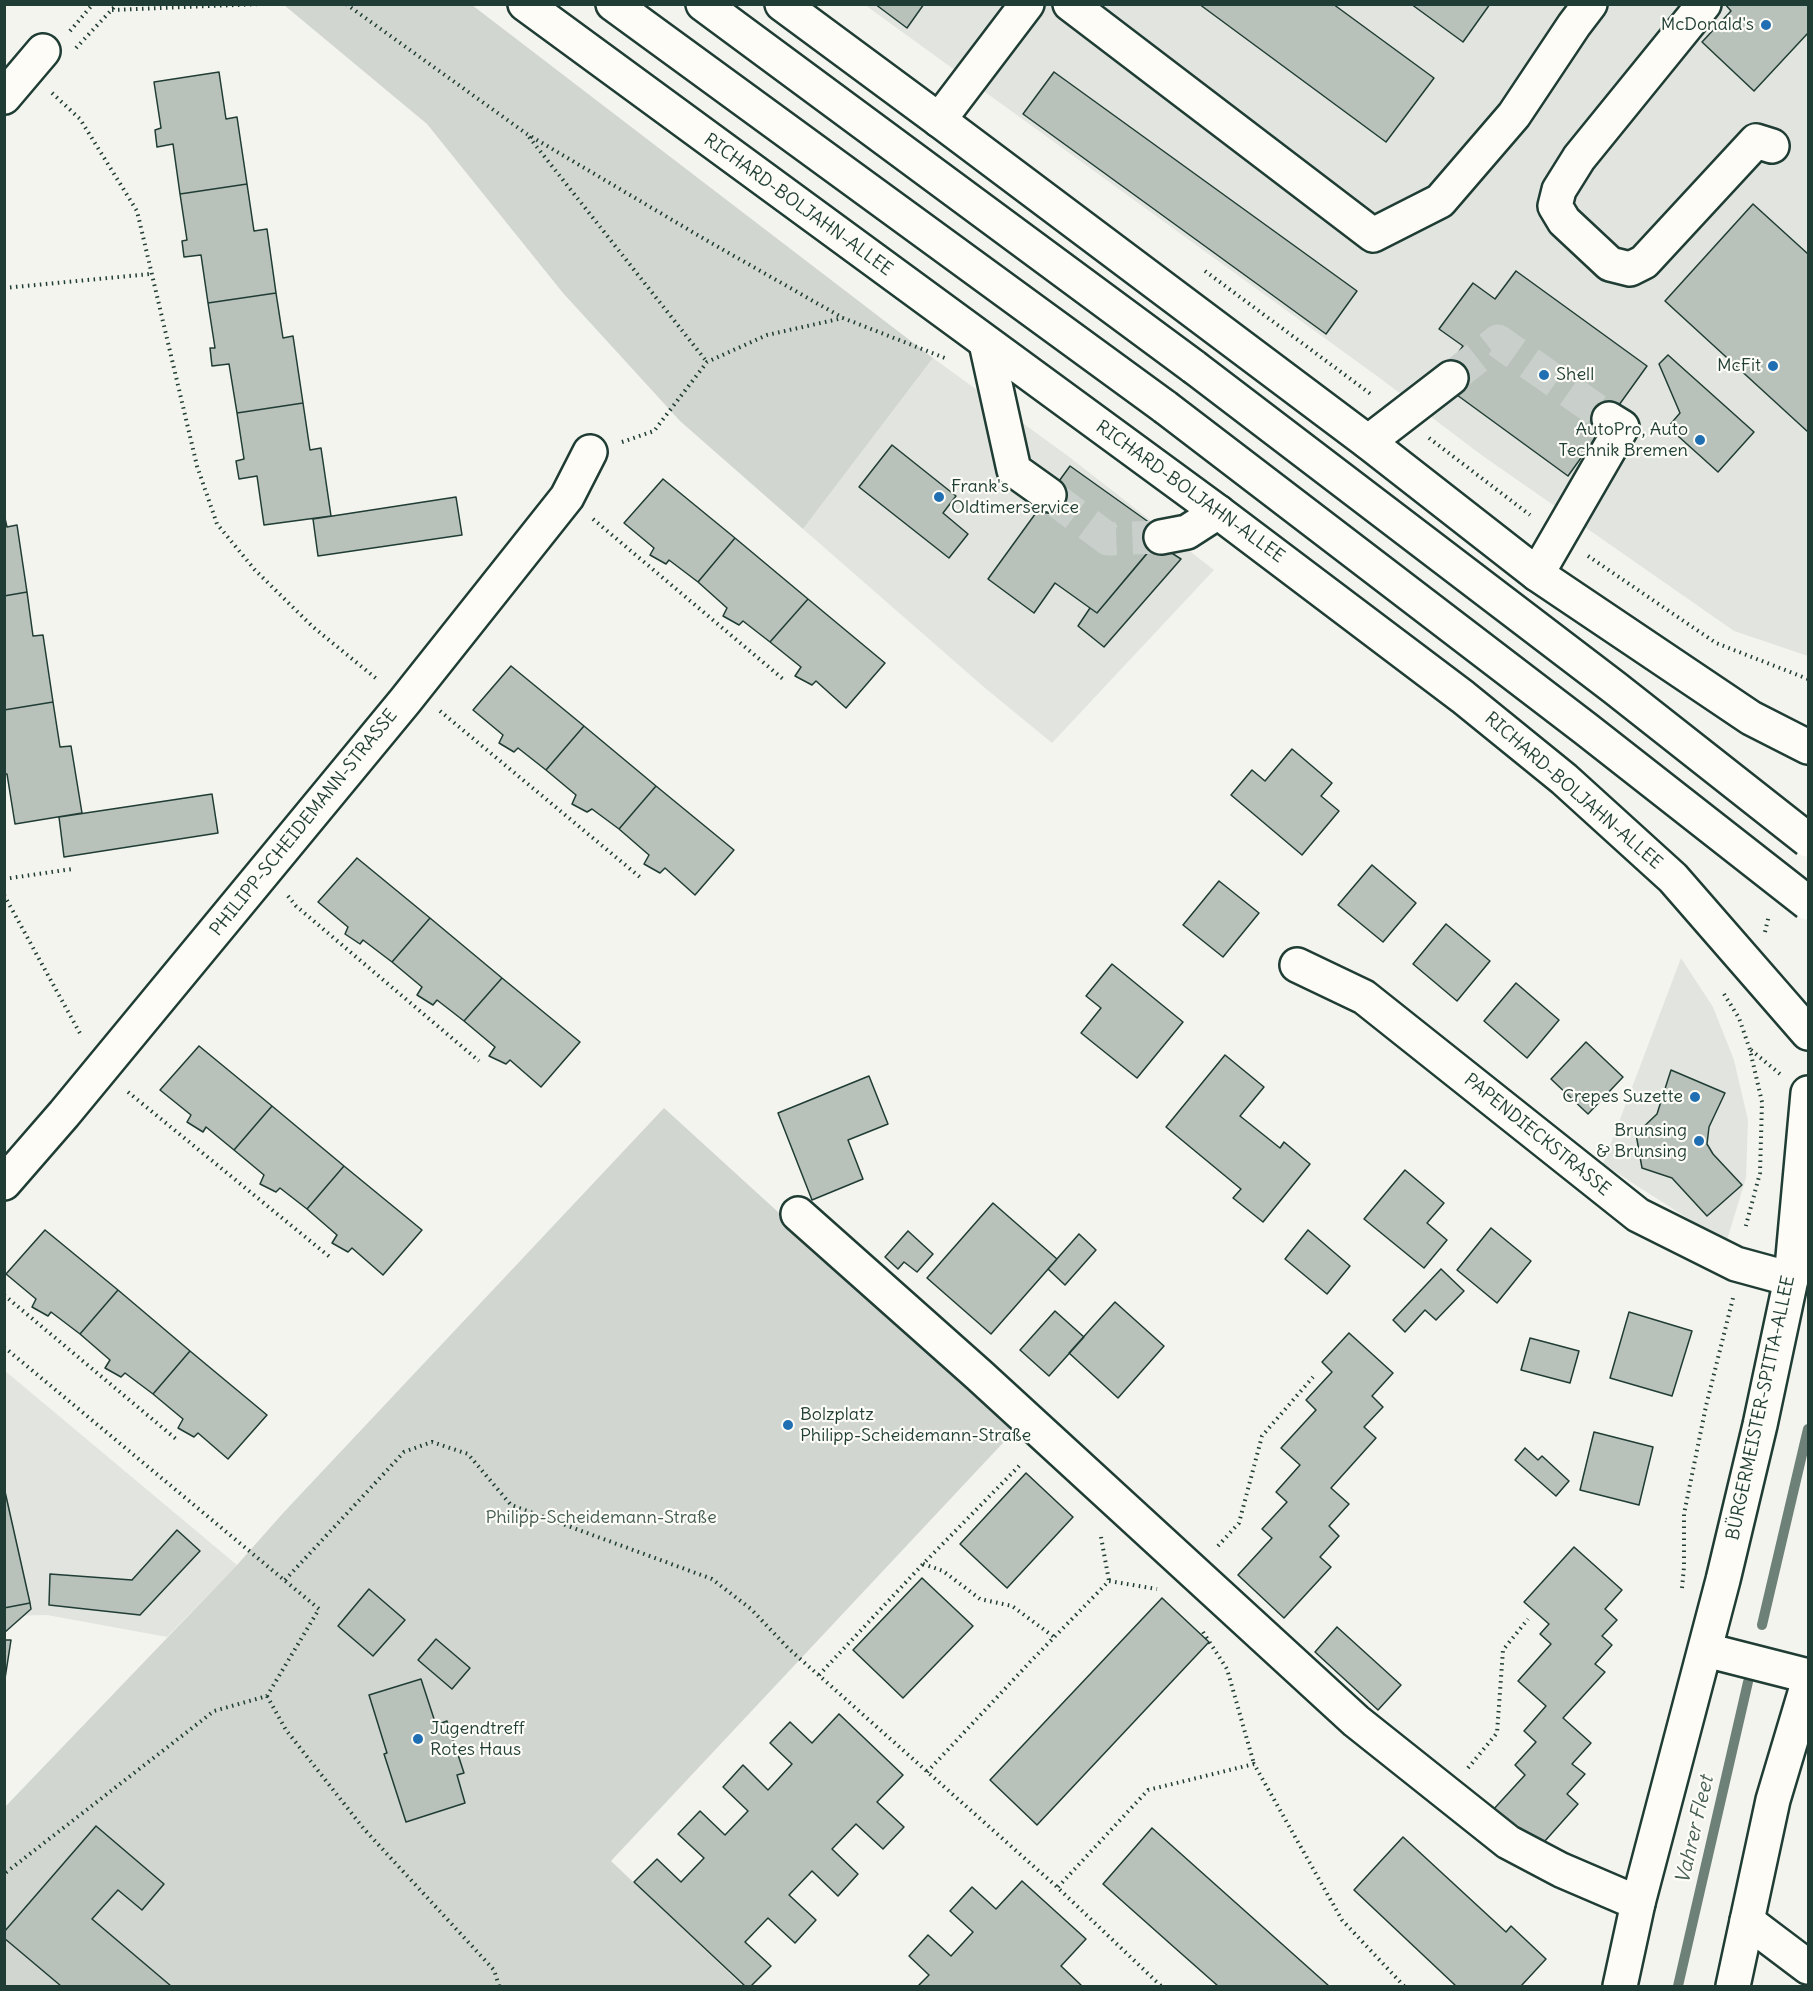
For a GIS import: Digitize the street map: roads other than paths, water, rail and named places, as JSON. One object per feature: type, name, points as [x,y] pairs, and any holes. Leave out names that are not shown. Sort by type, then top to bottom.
[{"type":"main road","name":"RICHARD-BOLJAHN-ALLEE","points":[[525,4],[1218,512],[1463,697],[1563,778],[1673,878],[1809,1033]]},
{"type":"main road","points":[[613,4],[1165,407],[1809,903]]},
{"type":"main road","points":[[704,4],[1194,367],[1606,681],[1809,840]]},
{"type":"main road","points":[[782,4],[1368,442],[1537,574],[1751,718],[1809,747]]},
{"type":"main road","points":[[939,120],[1027,4]]},
{"type":"main road","points":[[1070,4],[1373,235],[1440,201],[1514,115],[1590,4]]},
{"type":"main road","points":[[1704,4],[1579,158],[1559,190],[1556,206],[1564,221],[1610,264],[1630,269],[1644,262],[1756,141],[1772,146]]},
{"type":"main road","points":[[4,97],[46,52]]},
{"type":"main road","points":[[986,343],[1014,470],[1049,495]]},
{"type":"main road","points":[[1368,442],[1451,378]]},
{"type":"main road","points":[[1537,574],[1622,427],[1609,419]]},
{"type":"main road","name":"PHILIPP-SCHEIDEMANN-STRASSE","points":[[4,1183],[266,871],[405,701],[567,497],[590,452]]},
{"type":"main road","points":[[1161,537],[1187,532],[1218,512]]},
{"type":"main road","name":"PAPENDIECKSTRASSE","points":[[1297,965],[1364,997],[1638,1215],[1736,1264],[1791,1279]]},
{"type":"main road","name":"BÜRGERMEISTER-SPITTA-ALLEE","points":[[1620,1986],[1638,1903],[1706,1650],[1760,1425],[1791,1279],[1809,1093]]},
{"type":"main road","points":[[798,1214],[979,1376],[1356,1721],[1508,1842],[1561,1870],[1638,1903]]},
{"type":"main road","points":[[1706,1650],[1809,1676]]},
{"type":"main road","points":[[1733,1986],[1773,1800],[1809,1683]]},
{"type":"main road","points":[[1748,1921],[1809,1967]]},
{"type":"waterway","name":"Vahrer Fleet","points":[[1762,1625],[1808,1429]]},
{"type":"waterway","name":"Vahrer Fleet","points":[[1678,1986],[1748,1682]]},
{"type":"tunnel","points":[[1451,378],[1498,341],[1609,419]]},
{"type":"tunnel","points":[[1049,495],[1108,539],[1161,537]]},
{"type":"place","name":"McDonald's","points":[[1766,25]]},
{"type":"place","name":"McFit","points":[[1773,366]]},
{"type":"place","name":"Shell","points":[[1544,375]]},
{"type":"place","name":"AutoPro, Auto Technik Bremen","points":[[1700,440]]},
{"type":"place","name":"Frank's Oldtimerservice","points":[[939,497]]},
{"type":"place","name":"Crepes Suzette","points":[[1695,1097]]},
{"type":"place","name":"Brunsing & Brunsing","points":[[1699,1141]]},
{"type":"place","name":"Bolzplatz Philipp-Scheidemann-Straße","points":[[788,1425]]},
{"type":"place","name":"Jugendtreff Rotes Haus","points":[[418,1739]]},
{"type":"park label","name":"Philipp-Scheidemann-Straße","points":[[601,1518]]}]
